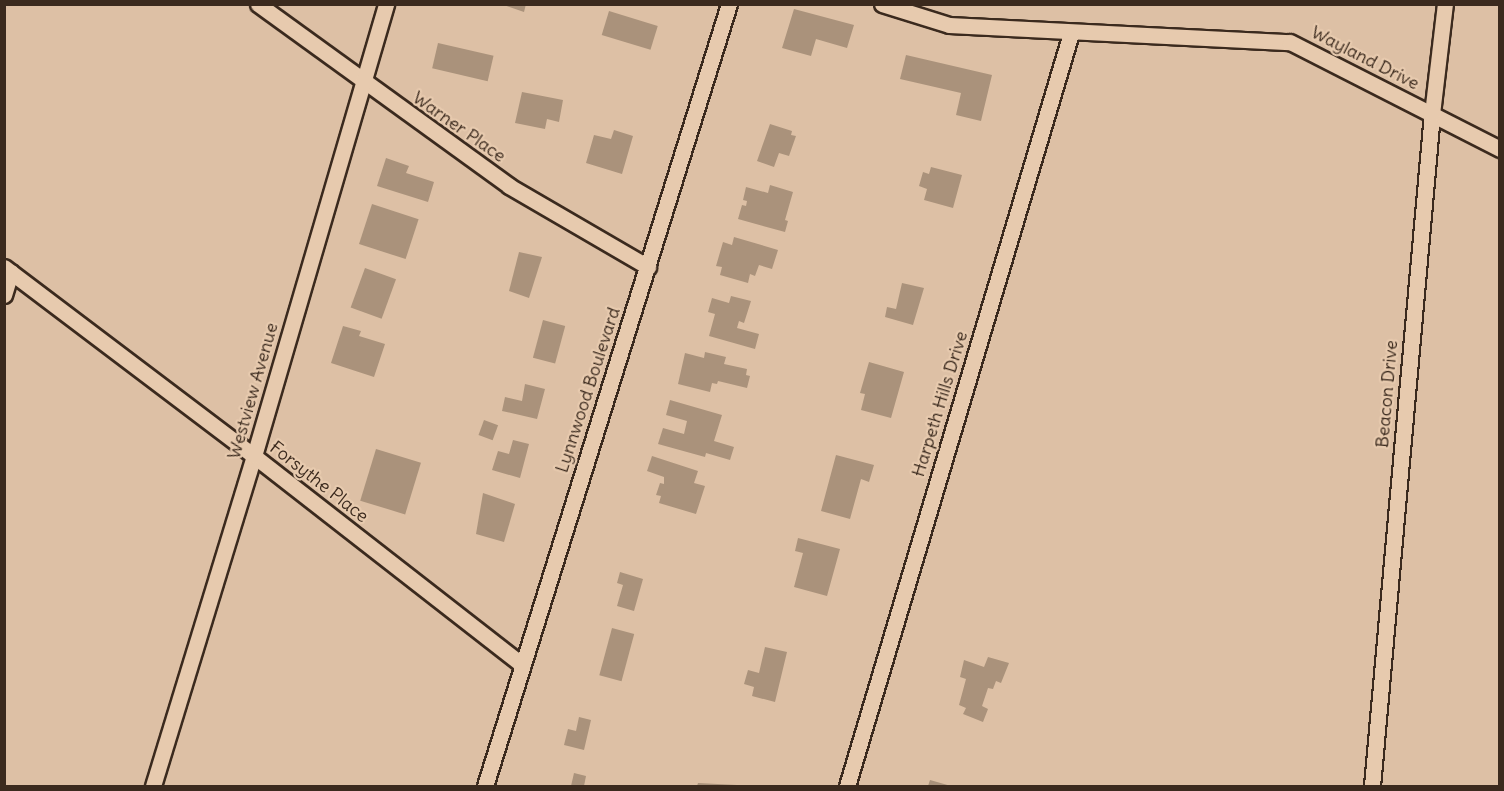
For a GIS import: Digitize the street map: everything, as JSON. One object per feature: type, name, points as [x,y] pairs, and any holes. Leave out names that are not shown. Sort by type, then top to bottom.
[{"type":"street","name":"Warner Place","points":[[258,4],[509,186],[648,267]]},
{"type":"street","name":"Westview Avenue","points":[[153,786],[254,456],[386,4]]},
{"type":"street","name":"Lynnwood Boulevard","points":[[485,786],[729,4]]},
{"type":"street","name":"Wayland Drive","points":[[882,4],[949,25],[1071,33],[1290,42],[1500,149]]},
{"type":"street","name":"Beacon Drive","points":[[1372,786],[1431,114],[1445,4]]},
{"type":"street","name":"Harpeth Hills Drive","points":[[847,786],[1071,33]]},
{"type":"street","name":"Forsythe Place","points":[[8,270],[254,456],[522,665]]},
{"type":"street","points":[[4,295],[8,270]]},
{"type":"building","points":[[501,4],[526,4],[524,12]]},
{"type":"building","points":[[794,9],[854,25],[847,48],[816,39],[811,56],[782,48]]},
{"type":"building","points":[[609,11],[658,26],[650,50],[602,35]]},
{"type":"building","points":[[438,43],[494,56],[488,81],[432,68]]},
{"type":"building","points":[[906,55],[992,75],[981,121],[956,115],[961,93],[900,79]]},
{"type":"building","points":[[522,92],[563,100],[559,122],[547,119],[545,129],[515,123]]},
{"type":"building","points":[[770,124],[792,131],[791,135],[796,136],[789,156],[779,153],[774,167],[757,161]]},
{"type":"building","points":[[614,130],[633,136],[622,174],[586,163],[594,135],[611,139]]},
{"type":"building","points":[[386,158],[409,166],[406,173],[434,182],[428,202],[377,186]]},
{"type":"building","points":[[931,167],[962,175],[953,208],[924,200],[927,189],[919,186],[923,172],[929,174]]},
{"type":"building","points":[[770,185],[793,192],[785,220],[788,221],[785,232],[738,219],[742,205],[746,206],[747,201],[743,200],[746,187],[768,193]]},
{"type":"building","points":[[372,204],[419,219],[406,259],[359,244]]},
{"type":"building","points":[[734,237],[778,250],[772,269],[759,265],[755,276],[750,274],[748,283],[720,275],[722,267],[716,266],[723,242],[732,245]]},
{"type":"building","points":[[519,252],[542,257],[529,298],[509,291]]},
{"type":"building","points":[[365,268],[396,279],[382,319],[351,307]]},
{"type":"building","points":[[902,283],[924,288],[913,325],[885,317],[887,307],[896,309]]},
{"type":"building","points":[[731,296],[751,301],[744,323],[739,321],[737,328],[759,334],[755,349],[709,336],[715,314],[708,312],[712,298],[729,303]]},
{"type":"building","points":[[543,320],[565,326],[555,364],[533,358]]},
{"type":"building","points":[[343,326],[361,331],[359,336],[385,344],[374,377],[331,363]]},
{"type":"building","points":[[705,352],[726,357],[724,364],[747,369],[746,375],[750,376],[747,388],[718,381],[717,384],[712,383],[710,392],[678,384],[685,353],[704,358]]},
{"type":"building","points":[[869,362],[904,372],[891,418],[861,410],[865,394],[860,393]]},
{"type":"building","points":[[525,384],[545,389],[537,419],[502,411],[505,397],[522,401]]},
{"type":"building","points":[[670,400],[722,415],[714,441],[734,447],[730,460],[706,453],[705,457],[658,444],[663,428],[684,434],[687,421],[666,415]]},
{"type":"building","points":[[484,420],[498,425],[493,440],[479,435]]},
{"type":"building","points":[[513,440],[529,444],[520,478],[492,470],[498,451],[509,454]]},
{"type":"building","points":[[376,449],[421,463],[405,514],[360,501]]},
{"type":"building","points":[[836,455],[874,465],[869,482],[861,479],[850,519],[821,511]]},
{"type":"building","points":[[652,456],[698,471],[694,483],[705,486],[696,514],[659,503],[661,496],[656,495],[660,483],[664,484],[664,477],[647,471]]},
{"type":"building","points":[[483,493],[515,504],[504,542],[476,534]]},
{"type":"building","points":[[798,538],[840,549],[827,596],[794,587],[803,553],[795,551]]},
{"type":"building","points":[[620,572],[643,579],[634,611],[617,606],[623,585],[617,583]]},
{"type":"building","points":[[612,628],[634,634],[622,681],[599,675]]},
{"type":"building","points":[[765,647],[787,652],[775,702],[752,696],[754,687],[744,684],[748,670],[759,673]]},
{"type":"building","points":[[988,657],[1009,663],[1001,683],[996,681],[993,689],[988,688],[982,706],[988,709],[983,722],[963,714],[966,708],[959,705],[966,679],[960,677],[964,660],[984,667]]},
{"type":"building","points":[[579,717],[591,720],[584,750],[564,745],[568,729],[576,731]]},
{"type":"building","points":[[574,773],[586,776],[584,786],[571,786]]},
{"type":"building","points":[[930,780],[951,786],[928,786]]},
{"type":"building","points":[[698,783],[737,785],[737,786],[697,786]]}]
